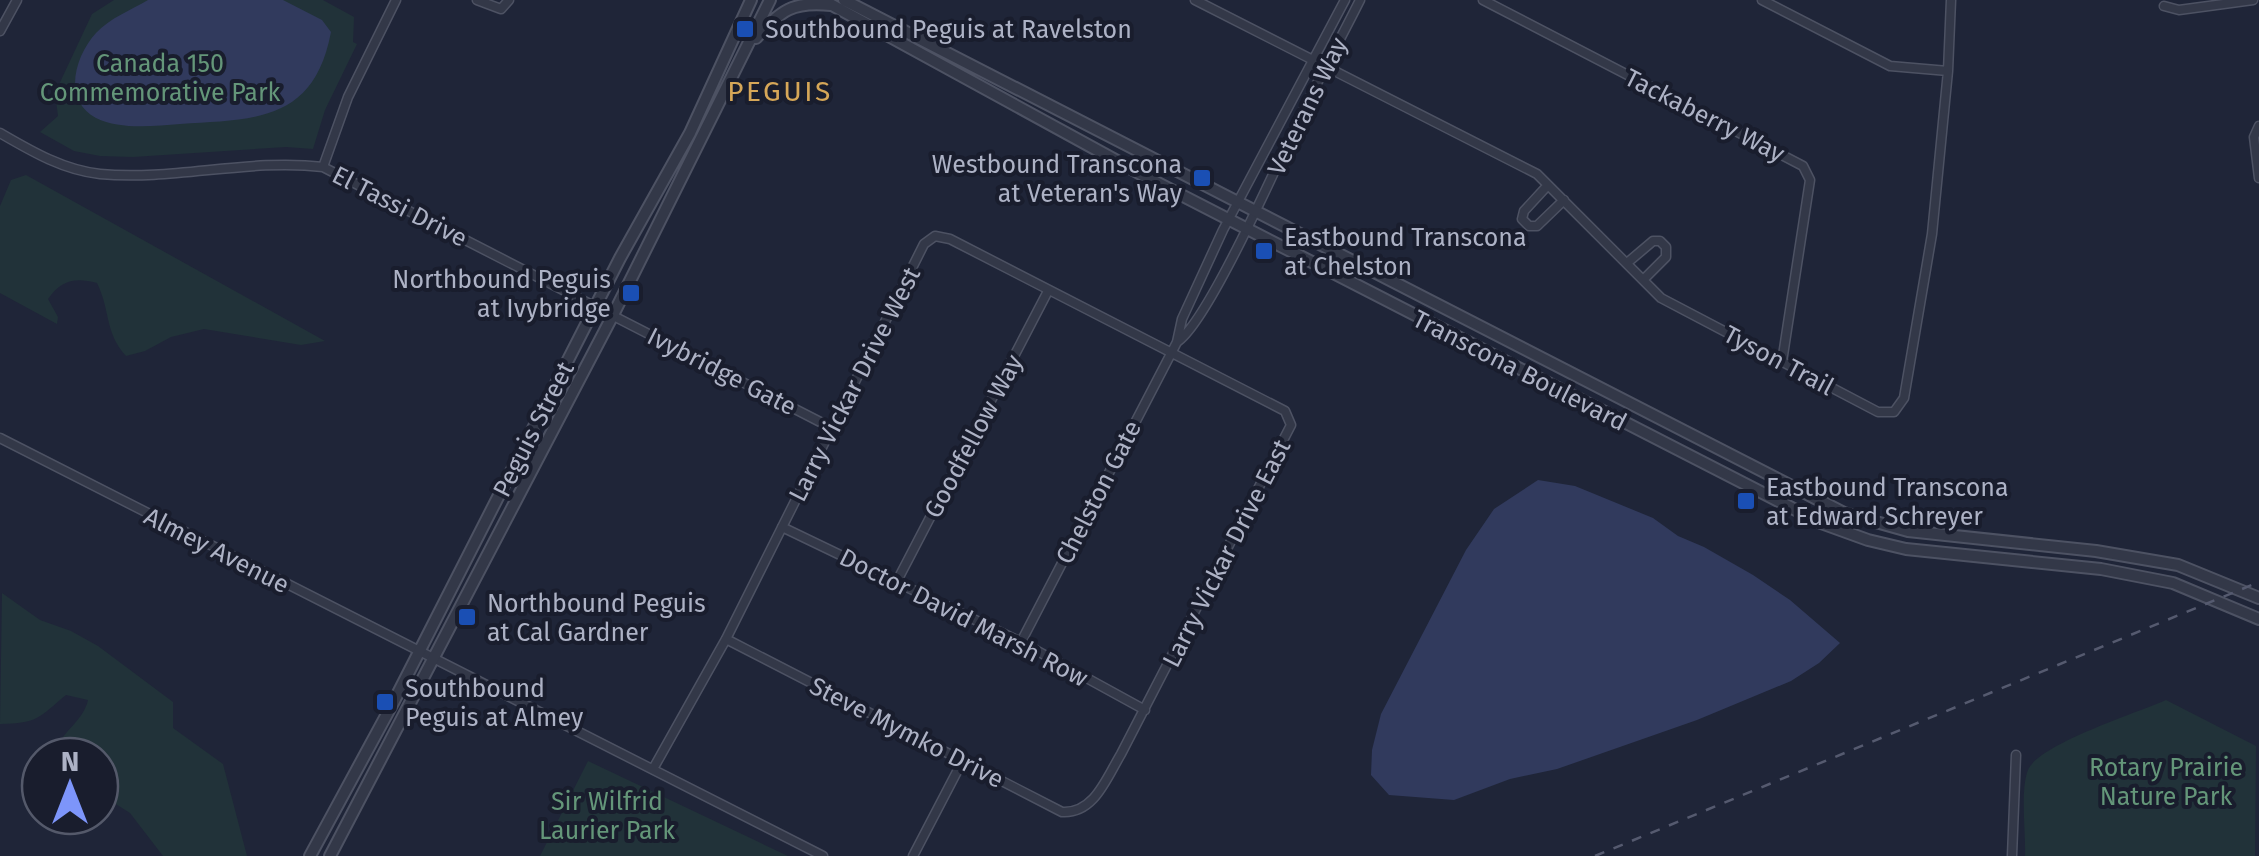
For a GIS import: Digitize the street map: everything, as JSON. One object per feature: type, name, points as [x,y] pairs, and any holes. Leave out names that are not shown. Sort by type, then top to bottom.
[{"type":"street","points":[[0,32],[17,0]]},
{"type":"street","points":[[323,167],[348,97],[396,0]]},
{"type":"street","points":[[477,0],[500,8],[510,0]]},
{"type":"street","name":"Peguis Street","points":[[310,856],[690,133],[751,0]]},
{"type":"street","name":"Peguis Street","points":[[330,856],[613,315],[770,0]]},
{"type":"street","name":"Tyson Trail","points":[[1195,0],[1537,174],[1661,298],[1878,412],[1894,412],[1904,398],[1932,234],[1951,0]]},
{"type":"street","name":"Veterans Way","points":[[1237,203],[1345,0]]},
{"type":"street","name":"Veterans Way","points":[[1254,212],[1360,0]]},
{"type":"street","name":"Tackaberry Way","points":[[1482,0],[1495,3],[1803,166],[1810,180],[1782,362]]},
{"type":"street","points":[[1762,0],[1890,66],[1948,70]]},
{"type":"street","points":[[2178,0],[2164,6],[2179,10],[2253,0]]},
{"type":"street","name":"Transcona Boulevard","points":[[845,1],[1844,514],[1908,531],[2096,551],[2178,565],[2259,598]]},
{"type":"street","points":[[749,45],[792,5],[828,2]]},
{"type":"street","name":"Transcona Boulevard","points":[[828,2],[1229,220],[1833,528],[1906,549],[2102,569],[2173,582],[2259,619]]},
{"type":"street","points":[[2259,126],[2254,137],[2259,178]]},
{"type":"street","name":"El Tassi Drive","points":[[0,133],[68,167],[97,174],[282,164],[323,167],[613,315]]},
{"type":"street","points":[[1548,185],[1524,212],[1522,219],[1529,226],[1537,226],[1564,200]]},
{"type":"street","name":"Chelston Gate","points":[[1177,342],[1182,319],[1237,203]]},
{"type":"street","name":"Chelston Gate","points":[[1020,642],[1171,352],[1193,323],[1254,212]]},
{"type":"street","name":"Larry Vickar Drive West","points":[[653,768],[726,639],[924,244],[935,236],[950,239],[1171,352]]},
{"type":"street","points":[[1627,264],[1653,241],[1660,241],[1666,247],[1666,257],[1643,280]]},
{"type":"street","name":"Goodfellow Way","points":[[897,580],[1048,290]]},
{"type":"street","name":"Ivybridge Gate","points":[[613,315],[830,427]]},
{"type":"street","name":"Larry Vickar Drive East","points":[[1089,806],[1145,710],[1291,425],[1285,411],[1171,352]]},
{"type":"street","name":"Almey Avenue","points":[[0,438],[823,856]]},
{"type":"street","name":"Doctor David Marsh Row","points":[[782,527],[1020,642],[1145,710]]},
{"type":"street","name":"Steve Mymko Drive","points":[[726,639],[1062,812],[1076,813],[1089,806]]},
{"type":"street","points":[[2012,856],[2016,755]]},
{"type":"street","points":[[914,856],[962,762]]},
{"type":"green space","name":"Canada 150 Commemorative Park","points":[[114,0],[323,0],[354,17],[353,42],[357,44],[325,110],[313,149],[100,156],[74,151],[40,132],[58,116],[55,93],[92,14]]},
{"type":"green space","points":[[26,175],[325,341],[301,345],[204,329],[171,337],[126,356],[114,338],[97,283],[69,282],[53,293],[48,299],[58,317],[57,324],[0,293],[0,206],[11,180]]},
{"type":"green space","points":[[2,593],[40,620],[98,646],[173,702],[173,728],[223,764],[247,856],[163,856],[130,813],[120,807],[120,736],[64,736],[88,700],[66,695],[37,718],[0,724]]},
{"type":"green space","name":"Rotary Prairie Nature Park","points":[[2166,700],[2256,746],[2255,856],[2025,856],[2024,789],[2028,770],[2036,760],[2090,730]]},
{"type":"green space","name":"Sir Wilfrid Laurier Park","points":[[588,761],[788,856],[540,856]]},
{"type":"water","name":"Canada 150 Commemorative Park","points":[[148,0],[283,0],[322,20],[331,32],[323,62],[311,84],[277,110],[207,122],[137,126],[105,122],[85,110],[79,100],[75,77],[82,53],[102,28]]},
{"type":"water","points":[[1538,480],[1575,486],[1653,518],[1678,536],[1753,575],[1790,600],[1840,643],[1791,681],[1697,720],[1557,769],[1510,779],[1454,800],[1389,795],[1371,775],[1372,750],[1381,714],[1466,550],[1494,509]]},
{"type":"railway","points":[[1595,856],[2259,582]]},
{"type":"place","name":"Southbound Peguis at Ravelston","points":[[745,29]]},
{"type":"place","name":"Westbound Transcona at Veteran's Way","points":[[1202,178]]},
{"type":"place","name":"Eastbound Transcona at Chelston","points":[[1264,251]]},
{"type":"place","name":"Northbound Peguis at Ivybridge","points":[[631,293]]},
{"type":"place","name":"Eastbound Transcona at Edward Schreyer","points":[[1746,501]]},
{"type":"place","name":"Northbound Peguis at Cal Gardner","points":[[467,617]]},
{"type":"place","name":"Southbound Peguis at Almey","points":[[385,702]]},
{"type":"district","name":"PEGUIS","points":[[780,91]]}]
